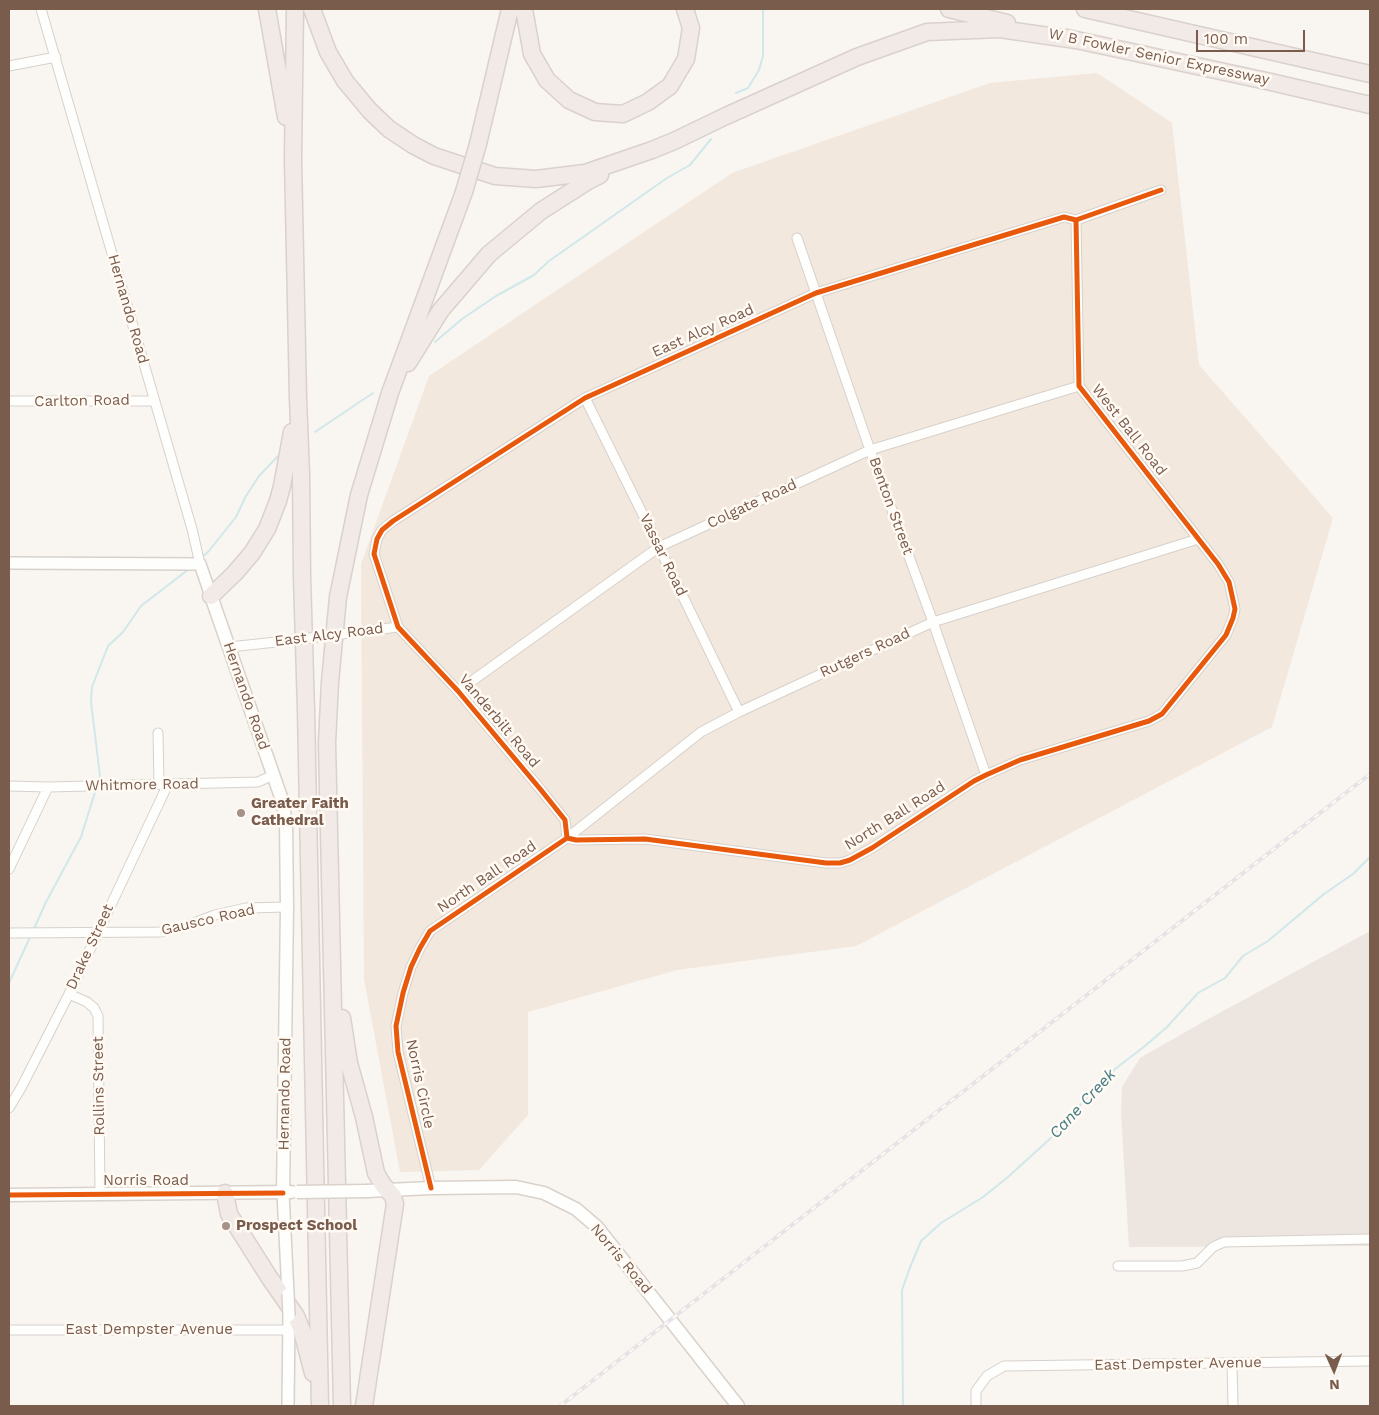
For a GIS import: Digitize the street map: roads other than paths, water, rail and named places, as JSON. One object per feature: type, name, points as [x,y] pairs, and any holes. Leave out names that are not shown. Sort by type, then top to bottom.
[{"type":"highway","points":[[267,9],[293,159]]},
{"type":"highway","points":[[295,9],[293,159],[320,1406]]},
{"type":"highway","points":[[312,9],[328,52],[346,81],[370,111],[389,129],[434,156],[495,176],[536,179],[585,173],[652,150],[857,57],[927,32],[1000,29],[1076,40]]},
{"type":"highway","points":[[342,1406],[327,743],[330,682],[338,597],[359,495],[390,393],[464,192],[478,144],[510,9]]},
{"type":"highway","points":[[524,9],[532,54],[547,80],[569,100],[595,112],[623,114],[648,102],[670,86],[686,60],[690,28],[685,9]]},
{"type":"highway","name":"W B Fowler Senior Expressway","points":[[949,9],[1076,40],[1370,105]]},
{"type":"highway","name":"W B Fowler Senior Expressway","points":[[1085,9],[1370,74]]},
{"type":"highway","points":[[390,393],[441,310],[488,254],[541,211],[580,186],[652,150]]},
{"type":"highway","points":[[211,596],[252,553],[260,542],[272,516],[286,469],[298,398]]},
{"type":"highway","points":[[332,967],[349,1062],[364,1117],[376,1173],[383,1185],[393,1196],[395,1204],[364,1406]]},
{"type":"highway","points":[[225,1193],[229,1214],[296,1316],[311,1361],[320,1406]]},
{"type":"main road","name":"Hernando Road","points":[[211,596],[282,800],[286,822],[287,907],[283,1193]]},
{"type":"main road","name":"Norris Road","points":[[9,1195],[283,1193],[516,1187],[544,1193],[576,1209],[597,1227],[738,1406]]},
{"type":"street","name":"Hernando Road","points":[[41,9],[192,529],[200,564],[211,596]]},
{"type":"street","points":[[9,66],[56,57]]},
{"type":"street","name":"East Alcy Road","points":[[230,647],[398,627],[374,554],[377,539],[382,530],[393,521],[585,398],[816,293],[1064,217],[1076,220],[1161,190]]},
{"type":"street","name":"West Ball Road","points":[[1076,220],[1079,386],[1222,570],[1229,582],[1234,602]]},
{"type":"street","name":"Benton Street","points":[[796,238],[986,775]]},
{"type":"street","name":"Colgate Road","points":[[458,691],[659,547],[870,450],[1079,386]]},
{"type":"street","name":"Vassar Road","points":[[585,398],[739,712]]},
{"type":"street","name":"Carlton Road","points":[[9,402],[154,401]]},
{"type":"street","name":"Rutgers Road","points":[[567,838],[701,732],[739,712],[933,622],[1198,539]]},
{"type":"street","points":[[9,563],[200,564]]},
{"type":"street","name":"North Ball Road","points":[[430,931],[567,838],[576,840],[645,839],[826,863],[840,863],[850,860],[986,775],[1020,760],[1149,721],[1162,714],[1226,635],[1233,618],[1234,602]]},
{"type":"street","name":"Vanderbilt Road","points":[[398,627],[458,691],[541,790],[565,820],[567,838]]},
{"type":"street","points":[[158,732],[163,784]]},
{"type":"street","name":"Whitmore Road","points":[[9,786],[48,787],[258,782],[273,775]]},
{"type":"street","name":"Drake Street","points":[[9,1108],[68,994],[163,784]]},
{"type":"street","points":[[9,869],[48,787]]},
{"type":"street","name":"Gausco Road","points":[[9,933],[160,932],[186,926],[215,915],[246,908],[287,907]]},
{"type":"street","name":"Norris Circle","points":[[430,931],[411,967],[396,1026],[398,1052],[431,1188]]},
{"type":"street","name":"Rollins Street","points":[[68,994],[87,1002],[94,1008],[98,1016],[100,1194]]},
{"type":"street","name":"Hernando Road","points":[[283,1193],[289,1316],[288,1406]]},
{"type":"street","points":[[1118,1266],[1182,1266],[1197,1263],[1213,1247],[1224,1242],[1370,1239]]},
{"type":"street","name":"East Dempster Avenue","points":[[9,1330],[289,1330]]},
{"type":"street","name":"East Dempster Avenue","points":[[976,1406],[976,1391],[987,1376],[1004,1366],[1370,1361]]},
{"type":"street","points":[[1232,1363],[1233,1406]]},
{"type":"waterway","points":[[736,93],[748,88],[759,70],[763,56],[763,9]]},
{"type":"waterway","points":[[435,342],[462,319],[496,296],[534,275],[549,261],[667,178],[690,165],[711,139]]},
{"type":"waterway","points":[[315,432],[373,393]]},
{"type":"waterway","points":[[202,557],[236,517],[246,496],[259,476],[279,455]]},
{"type":"waterway","points":[[98,782],[100,776],[91,702],[92,687],[108,646],[123,632],[141,606],[189,569]]},
{"type":"waterway","points":[[33,931],[46,902],[81,837],[96,789]]},
{"type":"waterway","name":"Cane Creek","points":[[903,1406],[902,1290],[921,1241],[941,1223],[983,1197],[1008,1177],[1052,1137],[1115,1069],[1167,1027],[1198,993],[1225,978],[1243,956],[1268,941],[1324,894],[1353,874],[1370,857]]},
{"type":"waterway","points":[[9,983],[31,935]]},
{"type":"railway","points":[[560,1406],[1370,774]]},
{"type":"place","name":"Greater Faith Cathedral","points":[[241,813]]},
{"type":"place","name":"Prospect School","points":[[226,1226]]}]
